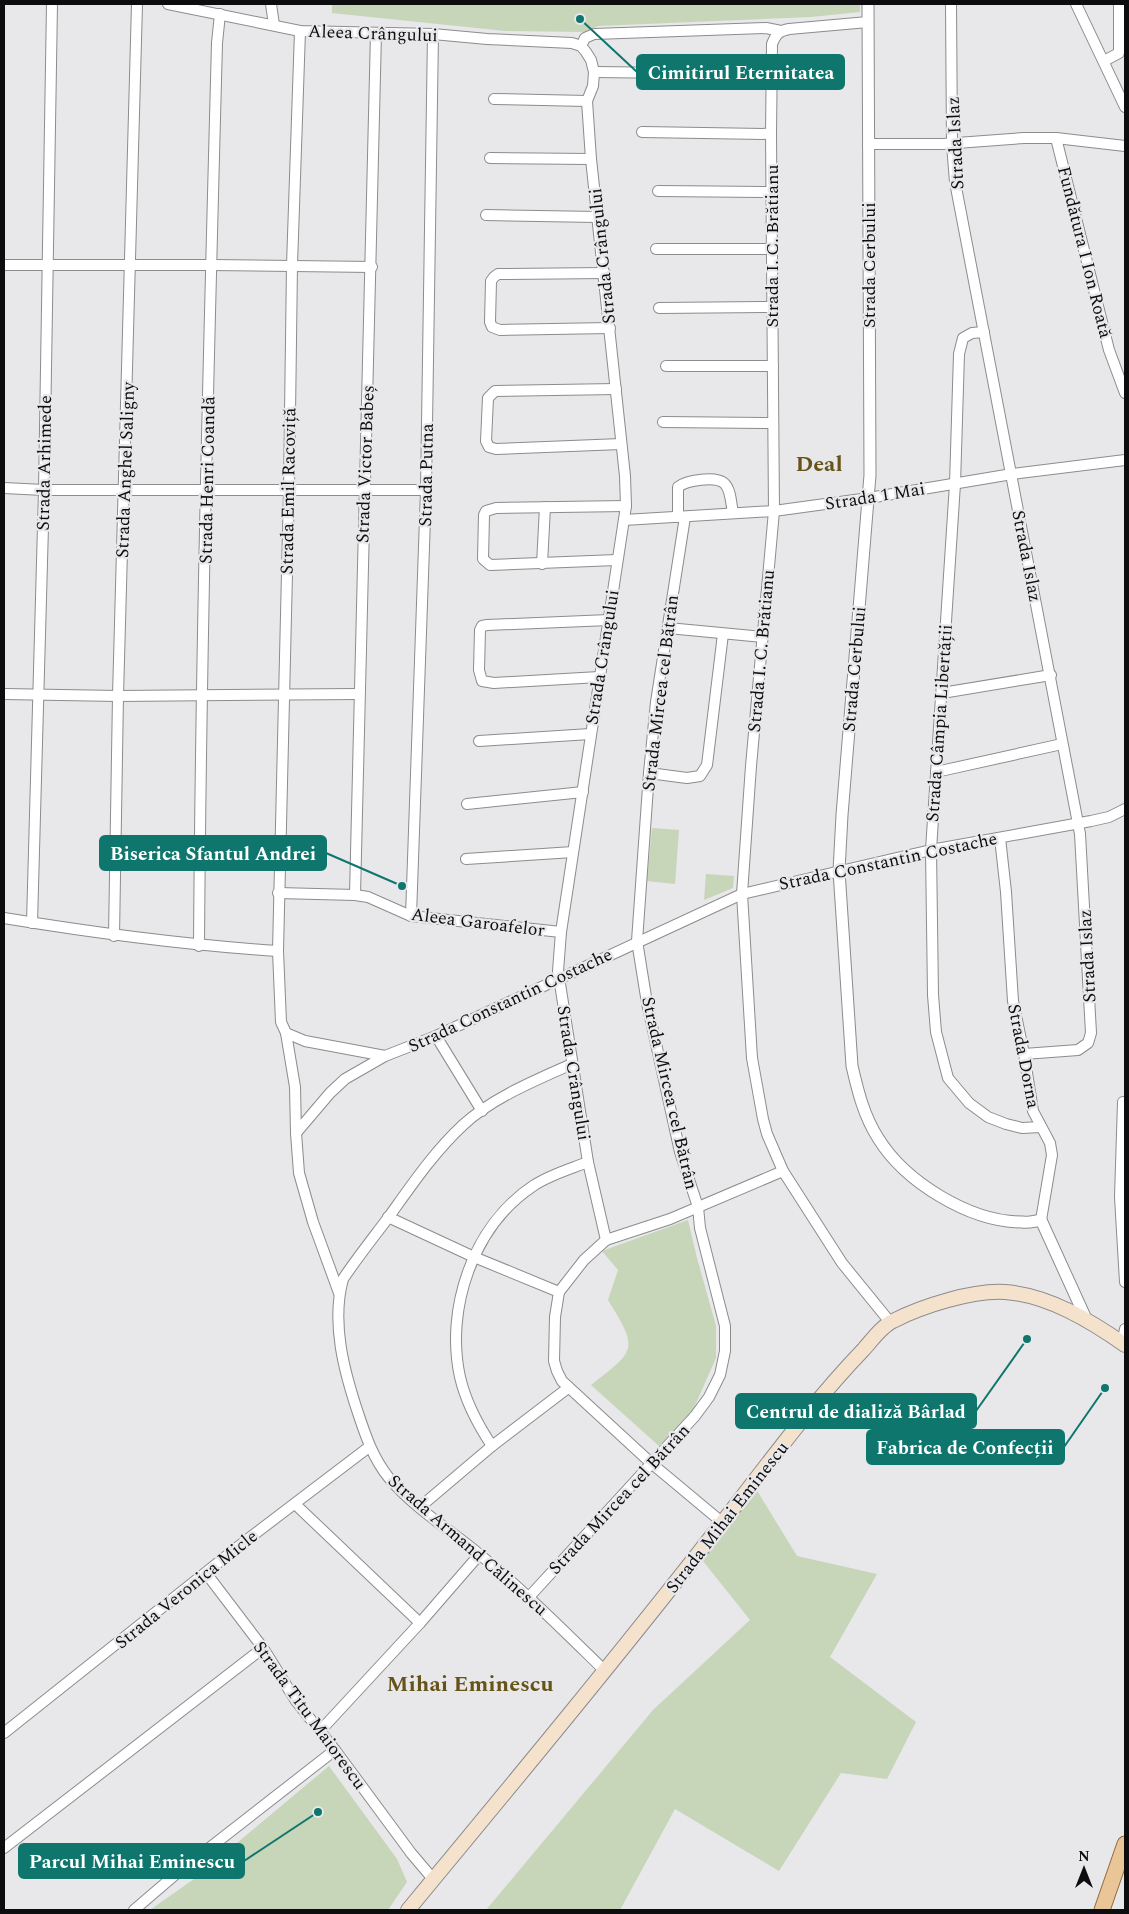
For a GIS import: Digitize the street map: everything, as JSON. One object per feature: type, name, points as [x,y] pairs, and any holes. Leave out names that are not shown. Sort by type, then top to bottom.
[{"type":"main road","name":"Strada Mihai Eminescu","points":[[408,1910],[653,1612],[847,1367],[890,1322],[955,1298],[1003,1292],[1022,1294],[1044,1301],[1124,1339]]},
{"type":"main road","points":[[1102,1910],[1125,1844]]},
{"type":"street","name":"Strada Arhimede","points":[[32,923],[44,490],[52,4]]},
{"type":"street","name":"Strada Anghel Saligny","points":[[114,936],[118,696],[137,4]]},
{"type":"street","name":"Aleea Crângului","points":[[168,4],[215,10],[300,31],[433,34],[487,39],[572,43],[581,46]]},
{"type":"street","points":[[271,4],[274,26]]},
{"type":"street","name":"Strada Cerbului","points":[[868,4],[868,498],[839,871],[852,1066],[859,1098],[878,1138],[890,1154],[914,1177],[943,1198],[981,1214],[1002,1220],[1022,1222],[1041,1220]]},
{"type":"street","name":"Strada Islaz","points":[[951,4],[952,144],[955,182],[1051,675],[1081,844],[1091,1033],[1088,1043],[1078,1050],[1024,1054]]},
{"type":"street","points":[[1076,4],[1125,107]]},
{"type":"street","points":[[1104,61],[1122,52],[1119,4]]},
{"type":"street","name":"Strada Henri Coandă","points":[[199,946],[202,695],[217,42],[215,10]]},
{"type":"street","points":[[771,74],[594,72],[591,60],[581,46],[586,38],[594,34],[766,28],[781,31],[868,22]]},
{"type":"street","name":"Strada Emil Racoviță","points":[[278,951],[289,490],[292,265],[300,31]]},
{"type":"street","name":"Strada I. C. Brătianu","points":[[781,31],[775,36],[772,44],[771,74],[774,510],[742,894],[753,1066],[767,1134],[783,1171],[829,1244],[890,1322]]},
{"type":"street","name":"Strada Victor Babeș","points":[[355,896],[364,489],[372,267],[376,33]]},
{"type":"street","name":"Strada Putna","points":[[411,916],[426,490],[433,34]]},
{"type":"street","name":"Strada Crângului","points":[[594,72],[593,86],[587,101],[591,159],[605,273],[625,476],[626,506],[558,955],[559,977],[588,1162],[606,1240]]},
{"type":"street","points":[[494,99],[587,101]]},
{"type":"street","points":[[642,132],[771,134]]},
{"type":"street","points":[[868,144],[952,144],[1024,138],[1056,138],[1125,146]]},
{"type":"street","name":"Fundătura I Ion Roată","points":[[1056,138],[1109,350],[1125,393]]},
{"type":"street","points":[[490,158],[591,159]]},
{"type":"street","points":[[658,191],[771,192]]},
{"type":"street","points":[[486,215],[598,217]]},
{"type":"street","points":[[656,249],[771,249]]},
{"type":"street","points":[[4,265],[292,265],[372,267]]},
{"type":"street","points":[[605,273],[498,274],[494,276],[491,282],[490,322],[492,327],[500,330],[610,328]]},
{"type":"street","points":[[659,308],[772,307]]},
{"type":"street","name":"Strada Câmpia Libertății","points":[[984,332],[972,333],[963,338],[959,354],[955,484],[931,850],[933,995],[936,1032],[948,1078],[969,1103],[988,1117],[1022,1128],[1042,1127]]},
{"type":"street","points":[[666,366],[773,366]]},
{"type":"street","points":[[616,389],[495,391],[488,398],[486,441],[489,447],[496,449],[621,444]]},
{"type":"street","points":[[663,422],[772,423]]},
{"type":"street","name":"Strada 1 Mai","points":[[624,520],[774,510],[868,498],[1012,474],[1125,460]]},
{"type":"street","name":"Strada Mircea cel Bătrân","points":[[529,1597],[695,1416],[709,1397],[720,1375],[725,1351],[725,1326],[700,1228],[698,1207],[680,1152],[647,1003],[638,941],[649,773],[656,702],[668,628],[681,517],[678,486],[684,482],[718,480],[725,484],[728,489],[733,513]]},
{"type":"street","points":[[4,488],[44,490],[426,490]]},
{"type":"street","points":[[618,560],[542,564],[497,565],[486,563],[483,555],[484,515],[490,508],[626,506]]},
{"type":"street","points":[[542,564],[546,508]]},
{"type":"street","points":[[599,677],[503,683],[482,681],[478,670],[480,630],[482,626],[487,625],[609,620]]},
{"type":"street","points":[[668,628],[763,637]]},
{"type":"street","points":[[649,773],[687,778],[700,776],[704,772],[707,765],[723,634]]},
{"type":"street","points":[[942,693],[1051,675]]},
{"type":"street","points":[[4,694],[118,696],[359,694]]},
{"type":"street","points":[[479,741],[590,734]]},
{"type":"street","points":[[936,772],[1062,744]]},
{"type":"street","points":[[467,804],[583,792]]},
{"type":"street","name":"Strada Constantin Costache","points":[[286,1033],[305,1041],[385,1056],[436,1036],[559,977],[742,894],[931,850],[1078,823],[1109,816],[1125,809]]},
{"type":"street","name":"Strada Dorna","points":[[1000,838],[1006,892],[1013,1001],[1033,1111],[1050,1143],[1052,1155],[1041,1220]]},
{"type":"street","points":[[466,859],[573,852]]},
{"type":"street","name":"Aleea Garoafelor","points":[[278,894],[368,897],[411,916],[561,932]]},
{"type":"street","points":[[4,918],[114,936],[199,946],[278,951],[281,1022],[286,1033],[295,1086],[296,1133],[302,1186],[339,1293]]},
{"type":"street","points":[[436,1036],[482,1111]]},
{"type":"street","points":[[296,1133],[330,1093],[345,1080],[385,1056]]},
{"type":"street","name":"Strada Armand Călinescu","points":[[572,1064],[526,1085],[482,1111],[463,1125],[438,1151],[342,1279],[339,1293],[339,1336],[345,1372],[369,1447],[390,1479],[420,1507],[480,1554],[529,1597],[604,1670]]},
{"type":"street","points":[[1123,1102],[1120,1197],[1125,1282]]},
{"type":"street","points":[[492,1446],[478,1426],[460,1377],[456,1332],[463,1284],[483,1239],[500,1217],[533,1186],[559,1173],[588,1162]]},
{"type":"street","points":[[723,1523],[651,1463],[568,1388],[556,1372],[554,1361],[555,1317],[559,1292],[584,1260],[606,1240],[670,1219],[783,1171]]},
{"type":"street","points":[[388,1217],[474,1257],[559,1292]]},
{"type":"street","points":[[1041,1220],[1087,1321]]},
{"type":"street","points":[[420,1507],[492,1446],[568,1388]]},
{"type":"street","name":"Strada Veronica Micle","points":[[4,1733],[369,1447]]},
{"type":"street","points":[[295,1504],[420,1623]]},
{"type":"street","points":[[320,1731],[420,1623],[480,1554]]},
{"type":"street","name":"Strada Titu Maiorescu","points":[[206,1573],[262,1648],[284,1686],[335,1750],[411,1854],[433,1880]]},
{"type":"street","points":[[4,1848],[262,1648]]},
{"type":"street","points":[[134,1910],[176,1874],[335,1750]]},
{"type":"green space","points":[[332,4],[860,4],[860,12],[811,17],[598,26],[584,32],[505,31],[332,13]]},
{"type":"green space","points":[[652,828],[679,830],[675,884],[647,881]]},
{"type":"green space","points":[[706,874],[734,876],[733,888],[704,900]]},
{"type":"green space","points":[[688,1220],[716,1326],[716,1358],[693,1410],[659,1446],[591,1385],[617,1364],[628,1348],[625,1329],[608,1300],[618,1270],[602,1251]]},
{"type":"green space","points":[[756,1489],[797,1556],[877,1574],[830,1657],[916,1722],[887,1779],[841,1773],[779,1871],[675,1809],[620,1910],[486,1910],[653,1710],[750,1620],[699,1556]]},
{"type":"green space","points":[[329,1766],[397,1859],[407,1882],[388,1910],[150,1910],[194,1879]]},
{"type":"place","name":"Cimitirul Eternitatea","points":[[580,19]]},
{"type":"place","name":"Biserica Sfantul Andrei","points":[[402,886]]},
{"type":"place","name":"Centrul de dializă Bârlad","points":[[1027,1339]]},
{"type":"place","name":"Fabrica de Confecții","points":[[1105,1388]]},
{"type":"place","name":"Parcul Mihai Eminescu","points":[[318,1812]]},
{"type":"district","name":"Deal","points":[[819,463]]},
{"type":"district","name":"Mihai Eminescu","points":[[470,1683]]}]
